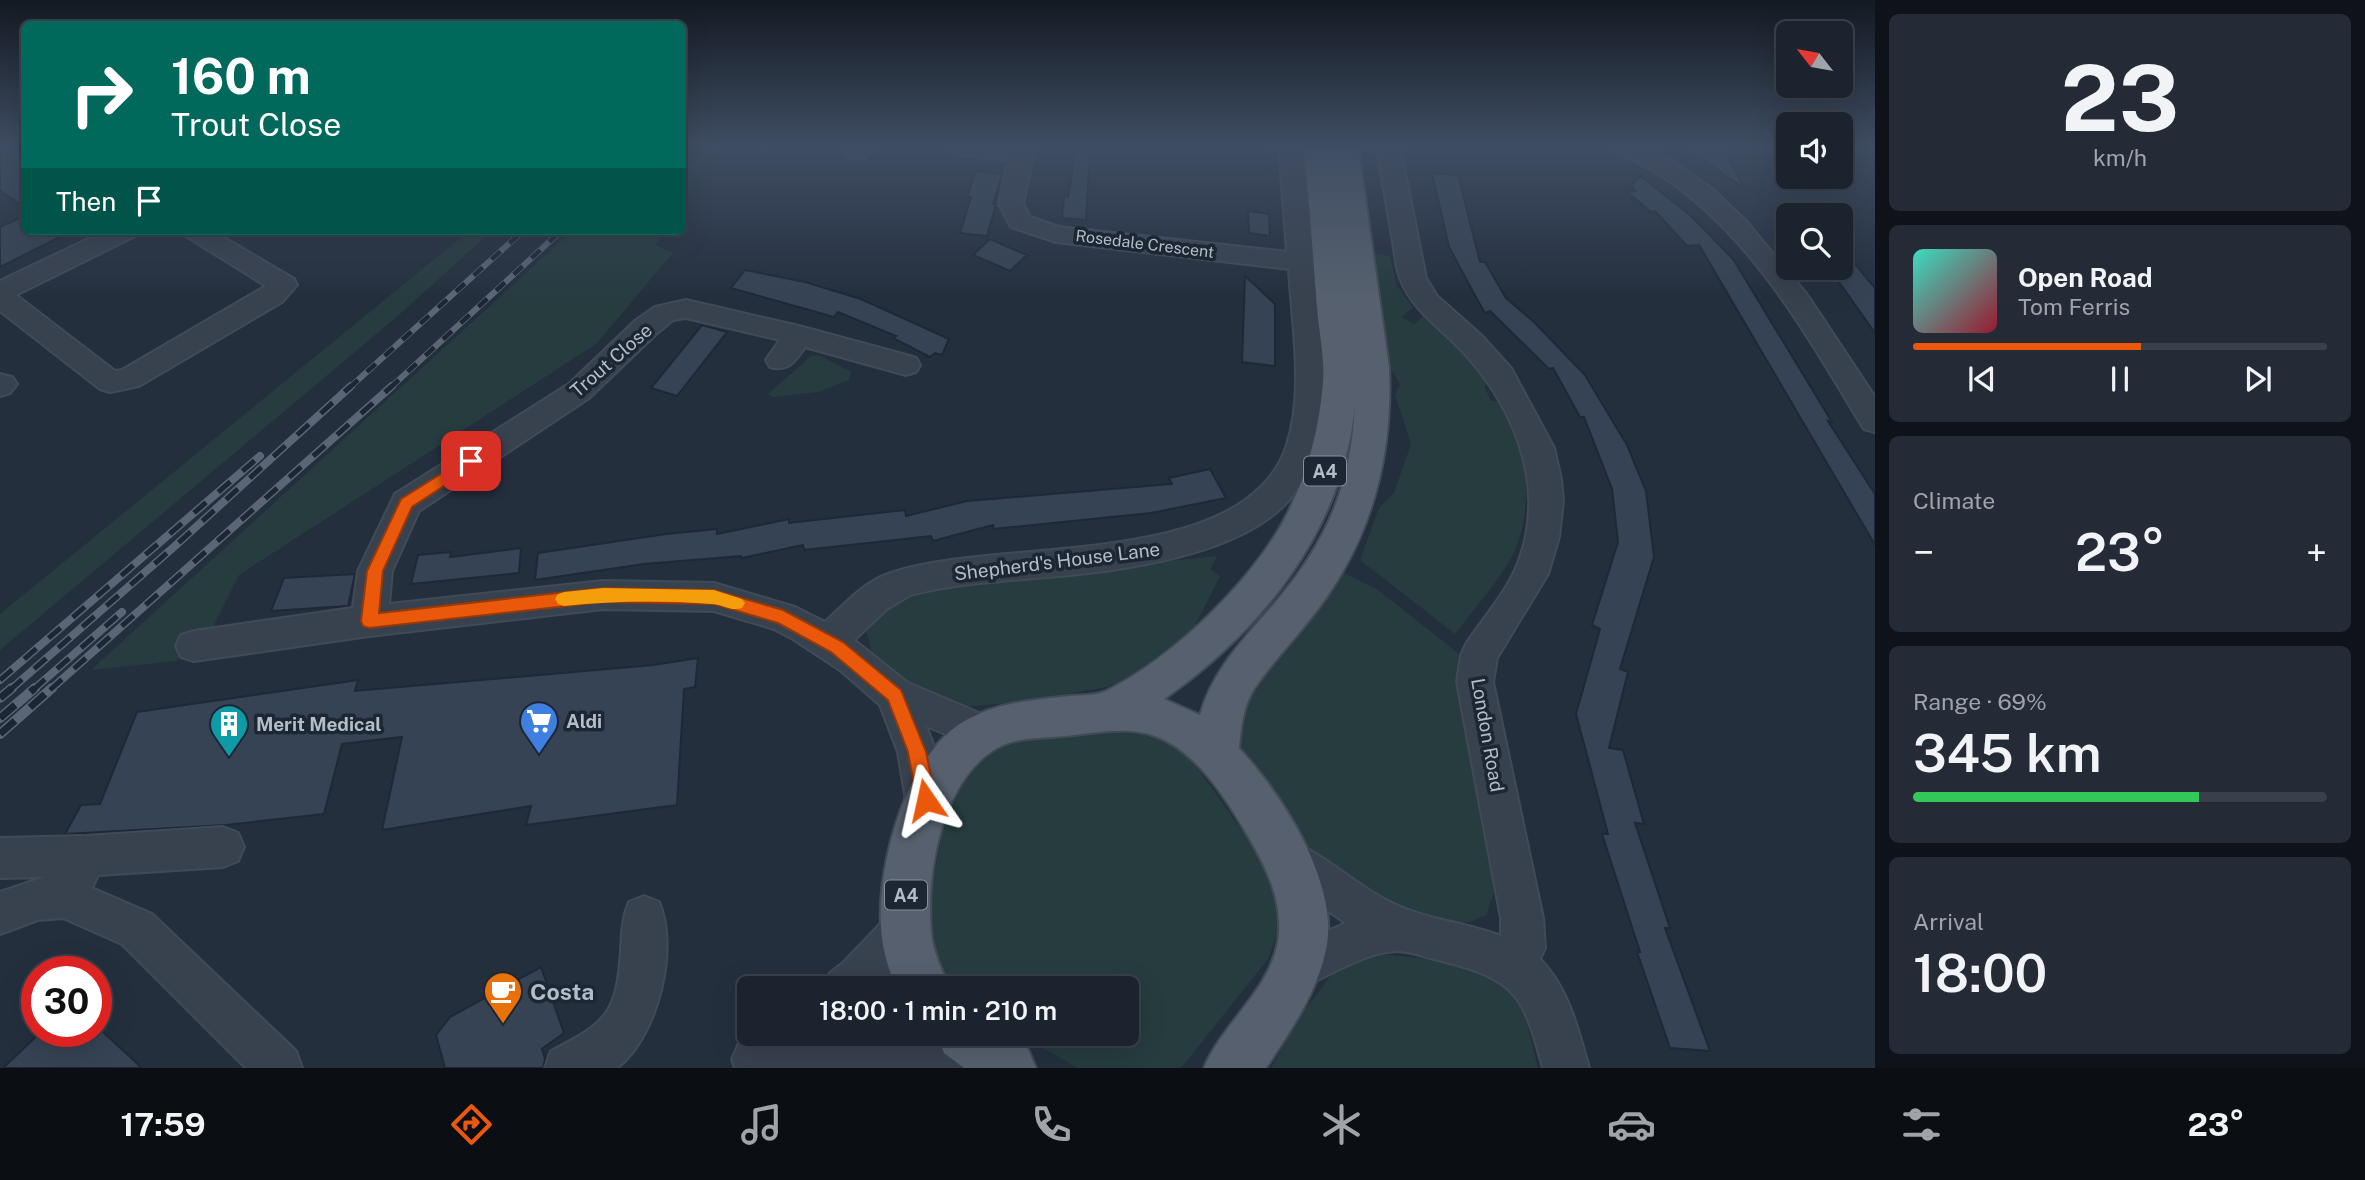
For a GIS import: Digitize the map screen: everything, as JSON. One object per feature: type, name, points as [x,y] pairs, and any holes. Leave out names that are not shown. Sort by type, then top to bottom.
[{"type":"main road","name":"A4","points":[[1112,710],[1202,647],[1247,603],[1290,543],[1324,474],[1339,412],[1340,380],[1323,197]]},
{"type":"main road","name":"A4","points":[[1216,754],[1223,709],[1236,680],[1303,597],[1336,548],[1356,498],[1368,449],[1374,399],[1372,367],[1350,197]]},
{"type":"main road","name":"A4","points":[[919,976],[911,958],[906,928],[909,868],[926,800],[937,778],[954,756],[984,733],[1003,724],[1112,710],[1152,715],[1186,730],[1216,754],[1264,818],[1289,860],[1298,884],[1305,924],[1296,968],[1236,1066]]},
{"type":"street","name":"Rosedale Crescent","points":[[1012,197],[1011,204],[1020,222],[1056,234],[1302,262]]},
{"type":"street","name":"Shepherd's House Lane","points":[[828,641],[873,601],[894,587],[957,573],[1135,553],[1166,547],[1205,537],[1259,508],[1289,476],[1300,450],[1308,407],[1308,337],[1296,197]]},
{"type":"street","name":"London Road","points":[[1398,197],[1413,278],[1427,302],[1472,342],[1501,375],[1538,448],[1545,479],[1547,500],[1542,537],[1531,575],[1479,655],[1475,682],[1522,918],[1522,948],[1512,962]]},
{"type":"street","points":[[1706,197],[1755,245],[1807,316],[1875,421]]},
{"type":"street","points":[[118,235],[0,295],[110,382],[129,379],[272,296],[284,285],[202,235]]},
{"type":"street","name":"Trout Close","points":[[369,621],[375,571],[406,503],[579,391],[645,328],[665,313],[686,309],[799,335],[906,365]]},
{"type":"street","points":[[780,360],[799,335]]},
{"type":"street","points":[[194,646],[369,621],[603,595],[714,597],[783,617],[828,641],[895,695],[984,733]]},
{"type":"street","points":[[895,695],[917,752],[926,800]]},
{"type":"street","points":[[0,858],[223,848]]},
{"type":"street","points":[[64,897],[86,856]]},
{"type":"street","points":[[1289,860],[1338,894],[1398,929],[1472,947],[1512,962],[1537,988],[1552,1015],[1566,1068]]},
{"type":"street","points":[[0,912],[38,899],[64,897],[137,929],[279,1068]]},
{"type":"street","points":[[568,1068],[603,1050],[621,1034],[633,1013],[642,978],[644,918]]},
{"type":"street","points":[[862,976],[906,928]]},
{"type":"street","points":[[1296,968],[1350,941],[1372,933],[1398,929]]},
{"type":"street","points":[[760,1054],[884,1054],[983,1049]]},
{"type":"green space","points":[[464,235],[488,235],[400,314],[0,650],[0,614]]},
{"type":"green space","points":[[568,235],[662,235],[656,245],[673,253],[596,344],[239,575],[210,633],[176,661],[91,670]]},
{"type":"green space","points":[[1372,253],[1390,256],[1396,284],[1413,308],[1401,317],[1414,324],[1423,316],[1461,344],[1490,383],[1484,386],[1491,401],[1502,401],[1511,419],[1523,461],[1525,505],[1523,526],[1516,547],[1501,574],[1455,634],[1360,560],[1379,508],[1394,493],[1411,444],[1395,395],[1400,384],[1386,361]]},
{"type":"green space","points":[[818,355],[851,372],[849,380],[819,392],[772,397],[768,394],[811,356]]},
{"type":"green space","points":[[1217,556],[1210,569],[1220,576],[1195,626],[1199,629],[1152,669],[1107,687],[1019,702],[955,708],[917,695],[873,656],[866,630],[892,600],[961,581]]},
{"type":"green space","points":[[1342,572],[1378,590],[1458,653],[1494,893],[1486,915],[1469,922],[1446,922],[1401,911],[1330,869],[1301,839],[1248,765],[1236,732],[1249,687]]},
{"type":"green space","points":[[1122,727],[1169,741],[1191,759],[1270,869],[1282,909],[1277,935],[1268,959],[1182,1067],[1078,1068],[1040,1046],[1139,1046],[1139,976],[942,976],[936,968],[927,915],[948,799],[959,775],[1002,744]]},
{"type":"green space","points":[[1381,954],[1474,964],[1512,991],[1527,1022],[1538,1068],[1271,1068],[1298,1018],[1334,972]]},
{"type":"building","points":[[10,197],[21,197],[21,205]]},
{"type":"building","points":[[967,197],[995,197],[993,204],[996,204],[987,236],[960,233],[971,197]]},
{"type":"building","points":[[1064,197],[1087,197],[1086,220],[1062,218]]},
{"type":"building","points":[[1437,197],[1464,197],[1480,262],[1485,262],[1506,298],[1534,322],[1585,375],[1627,445],[1646,491],[1654,557],[1620,669],[1628,672],[1609,748],[1623,750],[1644,824],[1635,823],[1670,928],[1665,928],[1710,1051],[1670,1048],[1637,952],[1640,952],[1602,834],[1608,834],[1576,714],[1600,629],[1592,625],[1618,542],[1612,489],[1584,417],[1580,417],[1553,368],[1549,369],[1490,311],[1485,313],[1449,247]]},
{"type":"building","points":[[1633,197],[1667,197],[1689,214],[1733,259],[1832,422],[1828,421],[1875,494],[1875,545],[1699,245],[1687,246],[1655,211],[1651,212]]},
{"type":"building","points":[[1248,211],[1269,214],[1270,236],[1249,233]]},
{"type":"building","points":[[21,217],[21,235],[64,235],[0,267],[0,227]]},
{"type":"building","points":[[990,239],[1027,255],[1010,271],[973,255]]},
{"type":"building","points":[[1853,261],[1875,288],[1875,333],[1837,280],[1853,280]]},
{"type":"building","points":[[745,270],[805,282],[861,299],[949,339],[942,355],[935,353],[930,357],[893,338],[896,336],[838,312],[834,317],[731,288]]},
{"type":"building","points":[[1245,276],[1275,304],[1275,366],[1242,362]]},
{"type":"building","points":[[702,325],[727,332],[677,396],[651,388]]},
{"type":"building","points":[[1210,469],[1226,498],[1151,513],[994,529],[993,525],[933,541],[931,536],[804,550],[803,545],[742,558],[644,564],[535,580],[538,553],[666,534],[717,529],[717,534],[789,519],[789,523],[905,510],[906,516],[967,501],[1172,484],[1169,478]]},
{"type":"building","points":[[521,548],[519,573],[411,584],[418,555],[451,552],[450,557]]},
{"type":"building","points":[[355,574],[348,606],[271,611],[284,578]]},
{"type":"building","points":[[698,658],[695,687],[684,689],[677,805],[526,825],[531,806],[382,830],[402,737],[342,744],[324,814],[226,825],[65,834],[81,805],[100,804],[137,712],[358,680],[355,691],[653,665]]},
{"type":"building","name":"Costa","points":[[541,967],[564,1033],[542,1049],[545,1059],[543,1068],[445,1068],[436,1035],[450,1017]]},
{"type":"building","points":[[112,1040],[142,1068],[3,1068],[25,1047],[112,1047]]},
{"type":"railway","points":[[349,388],[519,235]]},
{"type":"railway","points":[[390,388],[557,235]]},
{"type":"railway","points":[[10,690],[175,546],[351,386]]},
{"type":"railway","points":[[50,690],[392,386]]},
{"type":"railway","points":[[0,680],[260,456]]},
{"type":"railway","points":[[33,690],[122,612]]},
{"type":"railway","points":[[0,698],[12,688]]},
{"type":"railway","points":[[0,718],[35,688]]},
{"type":"railway","points":[[0,734],[52,688]]},
{"type":"slow traffic","points":[[564,599],[603,595],[714,597],[736,603]]},
{"type":"place","name":"Aldi","points":[[539,755]]},
{"type":"place","name":"Merit Medical","points":[[229,758]]},
{"type":"place","name":"Costa","points":[[503,1025]]},
{"type":"route","points":[[471,461],[406,503],[375,571],[369,621],[603,595],[714,597],[783,617],[837,647],[895,695],[917,752],[926,800]]}]
